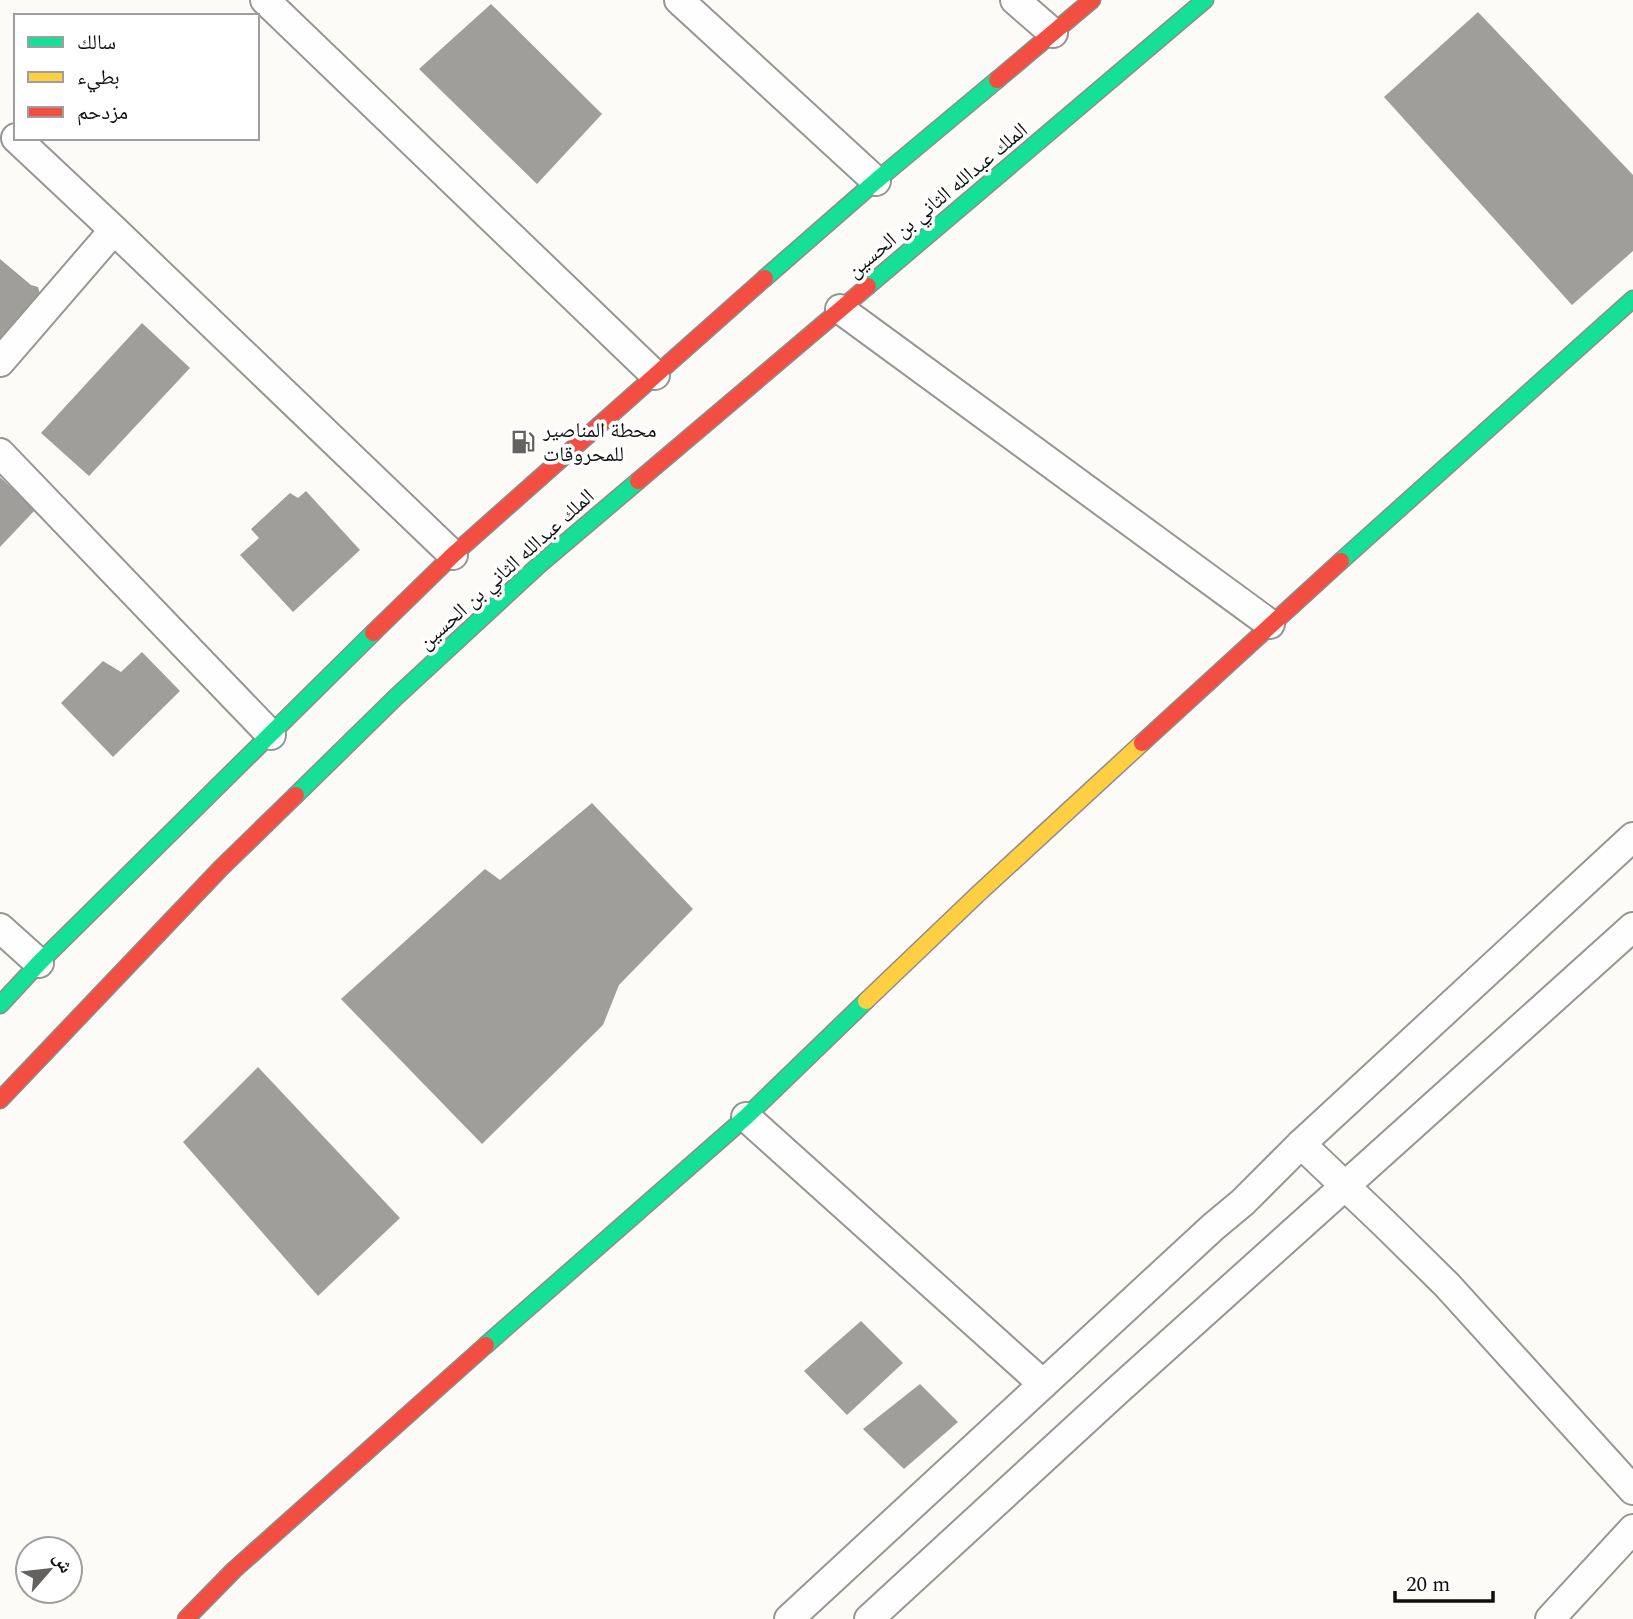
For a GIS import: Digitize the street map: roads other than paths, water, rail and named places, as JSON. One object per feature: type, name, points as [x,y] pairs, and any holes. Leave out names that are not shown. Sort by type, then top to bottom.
[{"type":"main road","name":"الملك عبدالله الثاني بن الحسين","points":[[0,1005],[39,963],[453,555],[876,181],[1092,0]]},
{"type":"main road","name":"الملك عبدالله الثاني بن الحسين","points":[[0,1100],[221,868],[396,697],[539,565],[1205,0]]},
{"type":"main road","points":[[186,1619],[234,1570],[746,1117],[978,894],[1270,624],[1633,299]]},
{"type":"street","points":[[265,0],[655,375]]},
{"type":"street","points":[[679,0],[876,181]]},
{"type":"street","points":[[1016,0],[1053,33]]},
{"type":"street","points":[[0,123],[14,136]]},
{"type":"street","points":[[18,140],[453,555]]},
{"type":"street","points":[[0,362],[114,230]]},
{"type":"street","points":[[840,309],[1270,624]]},
{"type":"street","points":[[0,453],[271,735]]},
{"type":"street","points":[[789,1619],[1243,1202],[1301,1144],[1633,837]]},
{"type":"street","points":[[869,1619],[1633,927]]},
{"type":"street","points":[[0,928],[39,963]]},
{"type":"street","points":[[746,1117],[1043,1384]]},
{"type":"street","points":[[1301,1144],[1447,1285],[1633,1490]]},
{"type":"street","points":[[1550,1619],[1633,1529]]},
{"type":"place","name":"محطة المناصير للمحروقات","points":[[523,442]]}]
